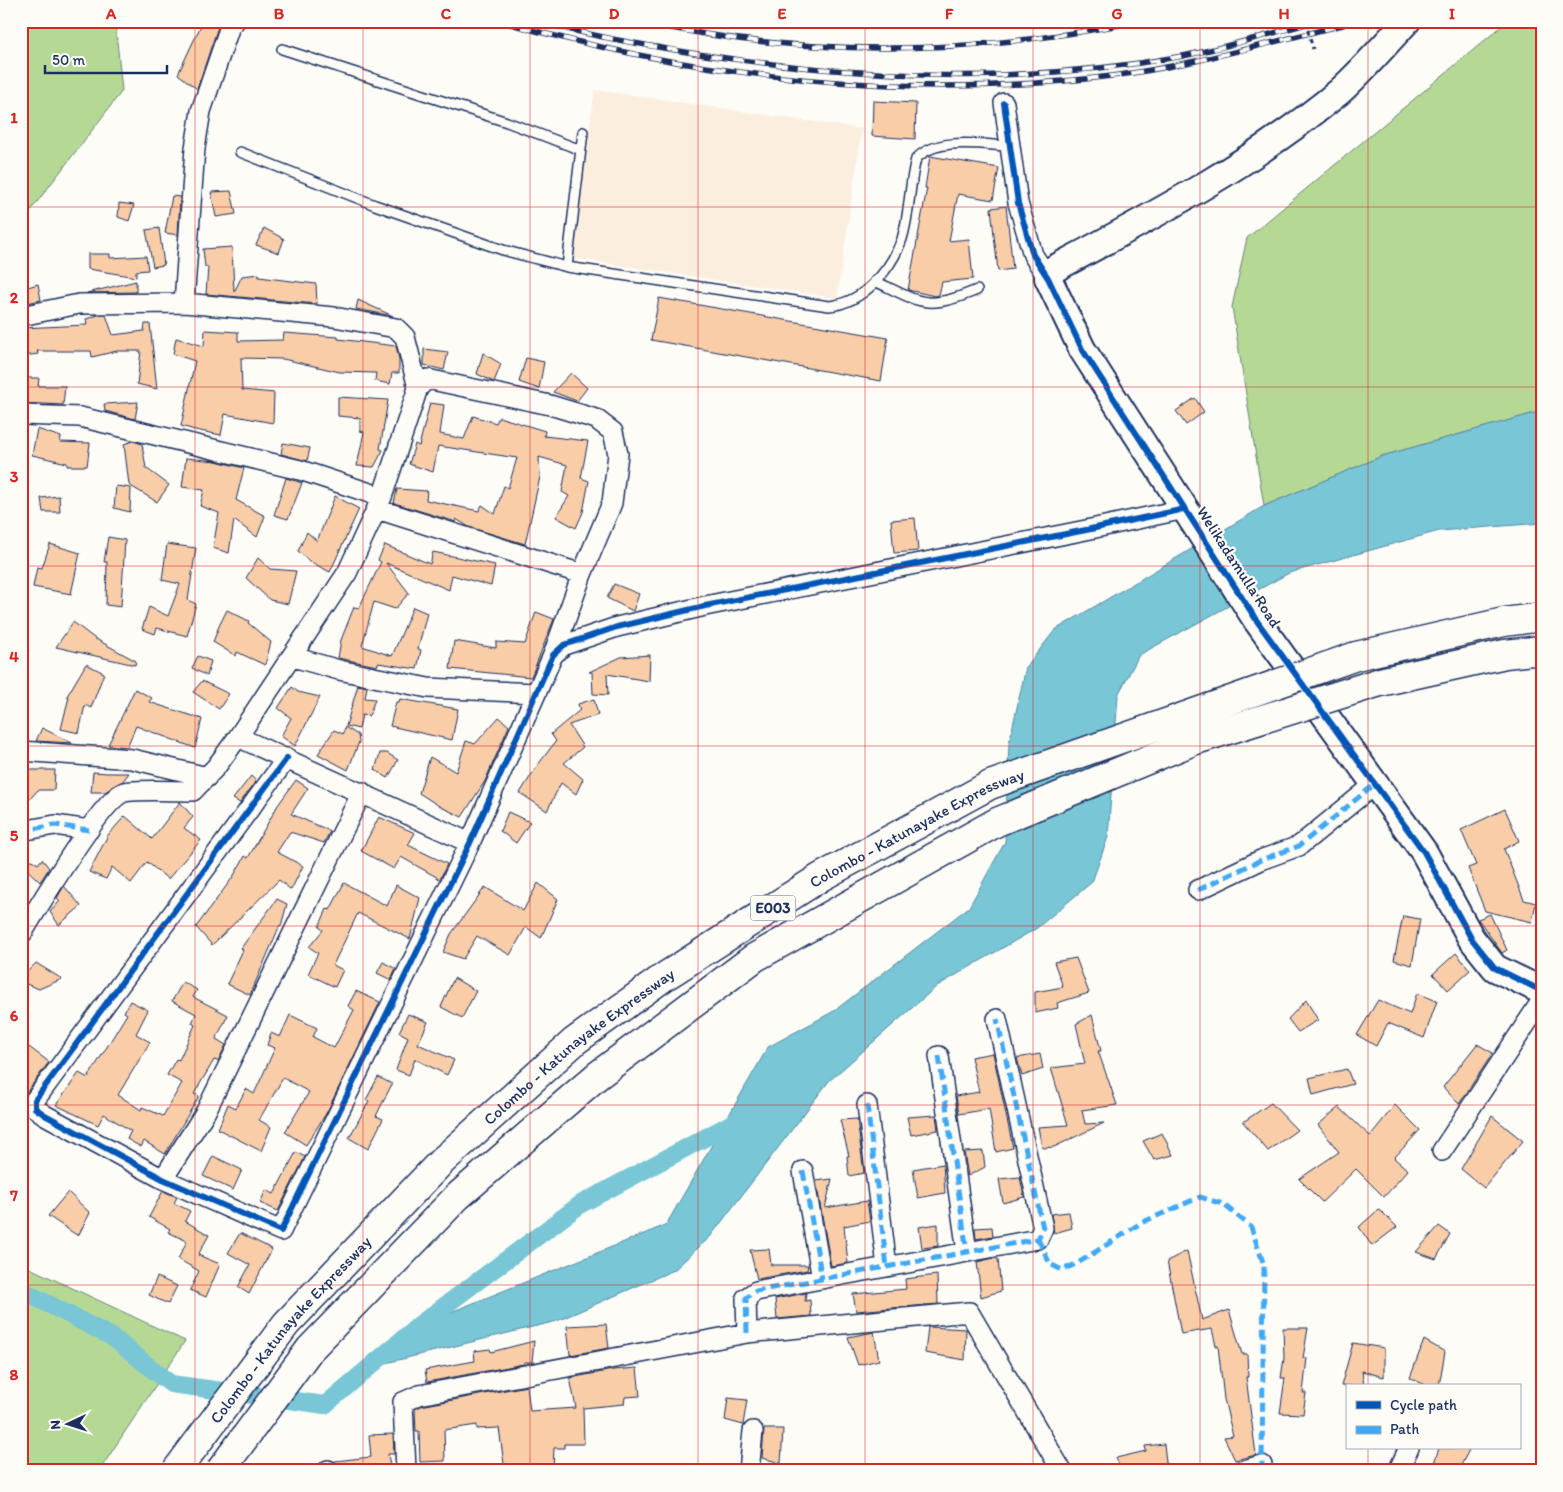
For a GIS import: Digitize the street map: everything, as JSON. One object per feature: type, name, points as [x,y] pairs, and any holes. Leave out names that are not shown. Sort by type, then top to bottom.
[{"type":"highway","name":"Colombo - Katunayake Expressway","points":[[176,1471],[286,1324],[441,1162],[575,1041],[664,977],[813,883],[990,785],[1356,656],[1504,622],[1542,617]]},
{"type":"highway","name":"Colombo - Katunayake Expressway","points":[[220,1471],[310,1349],[457,1197],[597,1076],[754,958],[997,822],[1193,740],[1380,682],[1505,654],[1542,650]]},
{"type":"street","points":[[184,303],[195,148],[201,111],[230,26],[235,21]]},
{"type":"street","points":[[1048,278],[1052,270],[1193,194],[1285,133],[1340,91],[1407,21]]},
{"type":"street","name":"Welikadamulla Road","points":[[1004,103],[1018,203],[1033,255],[1048,278],[1082,349],[1257,621],[1424,852],[1471,938],[1495,968],[1542,991]]},
{"type":"street","points":[[21,316],[79,304],[184,303],[334,317],[396,328],[406,337],[418,388]]},
{"type":"street","points":[[21,935],[89,830],[113,799],[125,792],[193,791],[207,777],[238,737],[293,657],[347,573],[379,503],[418,388],[427,379],[550,404],[596,419],[613,432],[618,454],[612,503],[582,574],[553,655],[470,843],[281,1231],[163,1179],[44,1115],[35,1108],[34,1100],[287,758]]},
{"type":"street","points":[[21,414],[80,417],[300,470],[379,503],[582,574]]},
{"type":"street","points":[[553,655],[564,646],[617,627],[705,606],[1185,509]]},
{"type":"street","points":[[293,657],[339,670],[428,688],[536,693]]},
{"type":"street","points":[[238,737],[362,792],[470,843]]},
{"type":"street","points":[[21,751],[132,759],[207,777]]},
{"type":"street","points":[[1198,890],[1263,859],[1299,846],[1374,784]]},
{"type":"street","points":[[163,1179],[206,1112],[362,792]]},
{"type":"street","points":[[21,831],[55,825],[89,830]]},
{"type":"street","points":[[1442,1151],[1542,1000]]},
{"type":"street","points":[[747,1333],[746,1298],[756,1291],[1038,1239],[1044,1228],[997,1019]]},
{"type":"street","points":[[939,1056],[967,1252]]},
{"type":"street","points":[[867,1105],[887,1267]]},
{"type":"street","points":[[803,1171],[822,1279]]},
{"type":"street","points":[[406,1471],[403,1402],[418,1395],[747,1333],[970,1312],[1062,1471]]},
{"type":"street","points":[[749,1471],[753,1431]]},
{"type":"street","points":[[1398,1471],[1408,1450]]},
{"type":"street","points":[[1241,1471],[1262,1465],[1261,1471]]},
{"type":"lane","points":[[282,49],[508,122],[581,150]]},
{"type":"lane","points":[[567,267],[583,132]]},
{"type":"lane","points":[[240,152],[375,206],[503,250],[567,267],[829,306],[844,305],[857,297],[882,274],[902,239],[916,159],[924,151],[940,146],[962,144],[1011,146]]},
{"type":"lane","points":[[875,281],[916,301],[939,304],[977,290]]},
{"type":"path","points":[[1305,21],[1312,49]]},
{"type":"shaded area","points":[[595,90],[862,129],[837,298],[571,258]]},
{"type":"green space","points":[[21,21],[115,21],[122,91],[21,223]]},
{"type":"green space","points":[[1508,21],[1542,21],[1542,411],[1382,456],[1264,506],[1232,307],[1247,238]]},
{"type":"green space","points":[[21,1264],[185,1341],[99,1471],[21,1471]]},
{"type":"water","points":[[1542,411],[1542,523],[1439,531],[1289,573],[1139,655],[1118,695],[1108,837],[1092,882],[1037,928],[937,986],[829,1081],[710,1237],[674,1270],[557,1321],[382,1364],[419,1325],[666,1225],[768,1047],[834,1011],[969,907],[1005,842],[1009,743],[1026,667],[1055,630],[1264,506],[1382,456]]},
{"type":"building","points":[[203,21],[220,21],[197,89],[178,74]]},
{"type":"building","points":[[873,101],[916,103],[915,139],[872,136]]},
{"type":"building","points":[[930,156],[999,168],[993,200],[958,194],[949,241],[969,239],[973,279],[942,282],[939,295],[935,296],[908,290],[927,188],[925,188]]},
{"type":"building","points":[[231,191],[236,214],[216,217],[211,192]]},
{"type":"building","points":[[172,196],[180,197],[178,235],[165,233]]},
{"type":"building","points":[[119,203],[134,205],[129,221],[118,217]]},
{"type":"building","points":[[1006,206],[1013,269],[998,271],[991,208]]},
{"type":"building","points":[[159,228],[164,265],[153,267],[146,230]]},
{"type":"building","points":[[264,228],[284,239],[279,253],[256,245]]},
{"type":"building","points":[[232,247],[234,292],[242,276],[259,274],[259,277],[316,284],[317,304],[206,294],[208,267],[205,267],[203,249]]},
{"type":"building","points":[[88,254],[110,254],[110,258],[146,256],[148,270],[136,271],[136,277],[88,269]]},
{"type":"building","points":[[136,281],[136,292],[87,293]]},
{"type":"building","points":[[38,284],[41,300],[22,304],[21,289]]},
{"type":"building","points":[[659,298],[888,338],[881,381],[651,340]]},
{"type":"building","points":[[358,300],[393,316],[356,309]]},
{"type":"building","points":[[98,315],[106,315],[113,335],[144,331],[145,324],[150,324],[157,389],[137,384],[141,351],[117,351],[92,357],[91,351],[37,351],[38,354],[24,356],[21,328],[87,325],[86,319]]},
{"type":"building","points":[[205,330],[238,332],[238,341],[283,340],[284,333],[338,337],[338,339],[396,346],[399,359],[399,373],[392,373],[390,384],[375,381],[376,373],[340,372],[283,359],[241,358],[242,390],[274,393],[273,423],[225,414],[221,435],[195,430],[181,426],[195,361],[173,354],[176,338],[204,346]]},
{"type":"building","points":[[424,349],[448,352],[444,370],[424,365]]},
{"type":"building","points":[[483,353],[501,364],[494,382],[477,374]]},
{"type":"building","points":[[526,358],[544,362],[539,389],[519,382]]},
{"type":"building","points":[[571,373],[587,388],[577,401],[553,392]]},
{"type":"building","points":[[26,378],[39,378],[38,386],[65,386],[63,405],[22,403]]},
{"type":"building","points":[[338,397],[388,400],[380,449],[383,450],[374,467],[357,466],[364,432],[360,431],[360,418],[338,416]]},
{"type":"building","points":[[1195,398],[1204,412],[1186,425],[1176,411]]},
{"type":"building","points":[[138,402],[135,419],[105,411],[104,404]]},
{"type":"building","points":[[430,403],[444,405],[440,434],[464,439],[473,416],[496,423],[499,417],[545,431],[544,436],[588,441],[581,478],[589,481],[583,512],[576,528],[556,517],[569,496],[562,492],[567,465],[539,457],[540,477],[525,544],[469,527],[456,519],[456,522],[394,503],[397,489],[427,491],[426,500],[479,511],[482,505],[495,514],[504,486],[508,488],[517,458],[438,446],[433,472],[409,464],[415,444],[419,446]]},
{"type":"building","points":[[37,429],[61,437],[60,442],[90,443],[87,466],[67,466],[67,463],[32,455]]},
{"type":"building","points":[[133,441],[142,444],[146,468],[169,485],[157,502],[129,485],[124,444]]},
{"type":"building","points":[[283,443],[310,448],[307,461],[281,454]]},
{"type":"building","points":[[186,458],[216,461],[244,468],[236,500],[265,516],[257,537],[234,520],[229,553],[213,548],[219,513],[200,506],[204,490],[182,487]]},
{"type":"building","points":[[286,478],[302,483],[288,519],[274,515]]},
{"type":"building","points":[[116,486],[131,488],[130,512],[114,508]]},
{"type":"building","points":[[59,496],[60,512],[43,512],[41,498]]},
{"type":"building","points":[[335,496],[359,509],[330,572],[309,561],[298,551],[307,532],[317,541]]},
{"type":"building","points":[[915,518],[918,551],[894,553],[891,520]]},
{"type":"building","points":[[108,537],[125,540],[121,607],[106,605],[107,562],[104,562]]},
{"type":"building","points":[[50,544],[80,553],[71,594],[33,587],[37,567],[42,568]]},
{"type":"building","points":[[167,544],[196,548],[188,600],[196,604],[187,636],[157,628],[155,634],[142,629],[149,607],[168,616],[180,584],[162,580]]},
{"type":"building","points":[[385,545],[430,564],[433,552],[495,565],[491,586],[452,575],[449,590],[386,563],[409,593],[395,609],[374,602],[362,646],[392,656],[413,607],[427,613],[418,649],[421,650],[417,669],[378,663],[377,666],[338,658],[341,640],[354,607],[359,608],[381,562],[378,560]]},
{"type":"building","points":[[258,558],[270,569],[296,571],[288,604],[270,600],[246,578]]},
{"type":"building","points":[[614,584],[639,594],[633,611],[607,598]]},
{"type":"building","points":[[227,610],[249,621],[248,623],[271,642],[265,665],[237,652],[236,656],[213,642]]},
{"type":"building","points":[[536,612],[554,619],[531,677],[450,669],[454,641],[496,648],[496,642],[525,644]]},
{"type":"building","points":[[73,622],[94,638],[136,661],[135,665],[56,647]]},
{"type":"building","points":[[650,655],[649,681],[607,674],[608,695],[593,694],[592,672],[589,672],[621,657]]},
{"type":"building","points":[[198,656],[211,661],[207,676],[192,668]]},
{"type":"building","points":[[86,664],[104,673],[91,708],[85,705],[79,733],[61,729],[69,697],[67,696]]},
{"type":"building","points":[[202,681],[229,694],[219,709],[193,692]]},
{"type":"building","points":[[358,685],[367,687],[365,698],[375,699],[369,716],[362,715],[359,729],[346,726]]},
{"type":"building","points":[[292,687],[298,692],[320,697],[295,746],[281,736],[291,718],[278,708]]},
{"type":"building","points":[[135,689],[152,698],[149,702],[202,719],[195,748],[136,726],[127,747],[108,745]]},
{"type":"building","points":[[400,699],[458,709],[452,740],[390,726],[396,702],[399,702]]},
{"type":"building","points":[[594,699],[598,715],[569,725],[583,747],[564,763],[583,779],[576,794],[561,783],[547,811],[520,793],[556,741],[551,734],[580,710],[578,704]]},
{"type":"building","points":[[499,717],[509,726],[485,781],[462,817],[439,806],[419,793],[430,757],[456,772],[466,741],[475,744]]},
{"type":"building","points":[[345,727],[358,735],[359,742],[348,770],[318,754],[334,730],[343,734]]},
{"type":"building","points":[[42,728],[72,743],[36,741]]},
{"type":"building","points":[[380,753],[387,753],[398,760],[388,778],[375,770]]},
{"type":"building","points":[[24,770],[55,770],[54,790],[38,790],[21,809]]},
{"type":"building","points":[[93,772],[129,773],[123,781],[105,792],[91,792]]},
{"type":"building","points":[[251,776],[256,781],[240,803],[233,799]]},
{"type":"building","points":[[296,780],[308,788],[291,814],[330,831],[324,843],[290,832],[277,852],[303,866],[291,890],[279,880],[212,945],[196,927],[233,877],[245,856],[248,858],[278,805]]},
{"type":"building","points":[[180,802],[193,817],[184,828],[201,840],[168,879],[147,862],[131,883],[112,867],[106,879],[89,872],[108,835],[125,816],[152,839]]},
{"type":"building","points":[[1505,809],[1519,841],[1504,849],[1524,900],[1536,903],[1532,922],[1485,911],[1468,868],[1476,865],[1461,830]]},
{"type":"building","points":[[508,812],[530,822],[516,843],[500,831]]},
{"type":"building","points":[[379,817],[415,833],[408,845],[447,864],[440,879],[401,857],[394,869],[361,851]]},
{"type":"building","points":[[21,853],[38,864],[42,859],[49,868],[40,882],[21,864]]},
{"type":"building","points":[[344,883],[387,906],[396,885],[420,898],[410,939],[358,913],[333,965],[343,970],[335,987],[308,974],[318,953],[309,947],[323,930],[319,927],[327,909],[330,910]]},
{"type":"building","points":[[538,883],[558,899],[541,938],[526,927],[510,955],[477,936],[463,959],[443,952],[451,934],[485,887],[523,911]]},
{"type":"building","points":[[64,886],[81,906],[59,925],[50,912],[60,901],[57,898]]},
{"type":"building","points":[[277,899],[287,904],[281,926],[250,995],[227,984],[243,950],[241,948]]},
{"type":"building","points":[[1490,914],[1507,950],[1502,953],[1478,919]]},
{"type":"building","points":[[1403,916],[1420,919],[1412,965],[1394,960]]},
{"type":"building","points":[[1456,953],[1470,970],[1448,990],[1433,974]]},
{"type":"building","points":[[1076,958],[1089,993],[1057,1003],[1058,1008],[1035,1013],[1035,992],[1063,987],[1054,962]]},
{"type":"building","points":[[383,962],[396,969],[391,980],[377,973]]},
{"type":"building","points":[[36,963],[62,979],[39,989],[21,982],[21,978]]},
{"type":"building","points":[[454,978],[476,991],[462,1018],[441,1007]]},
{"type":"building","points":[[183,982],[197,990],[193,997],[228,1015],[216,1039],[226,1045],[218,1061],[214,1060],[194,1094],[199,1096],[165,1154],[144,1141],[141,1147],[127,1139],[131,1131],[104,1114],[98,1125],[56,1105],[79,1073],[88,1078],[127,1014],[124,1012],[130,1001],[148,1010],[136,1034],[150,1042],[118,1095],[141,1110],[142,1107],[163,1116],[182,1083],[167,1075],[176,1059],[179,1060],[195,1025],[192,1023],[196,1014],[172,1001]]},
{"type":"building","points":[[356,991],[380,1002],[327,1112],[306,1145],[285,1132],[309,1092],[283,1078],[259,1120],[271,1127],[261,1151],[218,1129],[228,1104],[236,1108],[246,1089],[254,1094],[275,1048],[267,1045],[271,1033],[280,1037],[290,1015],[317,1028],[313,1037],[334,1048],[354,1010],[348,1006]]},
{"type":"building","points":[[1417,993],[1437,1001],[1424,1038],[1388,1023],[1376,1046],[1357,1035],[1378,1000],[1410,1014]]},
{"type":"building","points":[[1306,1000],[1318,1020],[1298,1032],[1288,1019]]},
{"type":"building","points":[[408,1014],[428,1022],[418,1044],[454,1060],[447,1075],[415,1059],[409,1075],[396,1070],[408,1037],[399,1032]]},
{"type":"building","points":[[1092,1015],[1101,1051],[1098,1051],[1117,1105],[1082,1110],[1085,1124],[1104,1123],[1054,1147],[1042,1148],[1038,1127],[1068,1125],[1051,1068],[1085,1064],[1076,1024]]},
{"type":"building","points":[[1477,1044],[1493,1053],[1459,1104],[1443,1087]]},
{"type":"building","points":[[29,1047],[49,1062],[26,1093],[21,1105],[21,1056]]},
{"type":"building","points":[[993,1053],[1013,1148],[996,1152],[989,1109],[959,1114],[956,1096],[979,1092],[971,1057]]},
{"type":"building","points":[[1040,1054],[1043,1069],[1022,1076],[1017,1058]]},
{"type":"building","points":[[1347,1069],[1353,1084],[1313,1095],[1309,1078]]},
{"type":"building","points":[[378,1077],[392,1084],[376,1116],[383,1119],[368,1149],[349,1138],[369,1101],[366,1100]]},
{"type":"building","points":[[1271,1103],[1297,1130],[1268,1151],[1243,1122]]},
{"type":"building","points":[[1395,1105],[1420,1130],[1394,1158],[1408,1170],[1384,1197],[1356,1169],[1322,1202],[1299,1179],[1339,1152],[1318,1125],[1339,1107],[1370,1136]]},
{"type":"building","points":[[936,1115],[938,1130],[911,1135],[907,1117]]},
{"type":"building","points":[[1492,1116],[1523,1141],[1484,1188],[1461,1169]]},
{"type":"building","points":[[857,1119],[864,1173],[849,1176],[847,1156],[849,1156],[840,1120]]},
{"type":"building","points":[[1162,1133],[1173,1155],[1154,1160],[1143,1141]]},
{"type":"building","points":[[983,1151],[985,1167],[968,1176],[964,1152]]},
{"type":"building","points":[[296,1152],[305,1157],[278,1211],[260,1203],[266,1190],[274,1194]]},
{"type":"building","points":[[213,1156],[242,1170],[233,1190],[203,1176]]},
{"type":"building","points":[[943,1164],[945,1193],[918,1198],[913,1169]]},
{"type":"building","points":[[1020,1177],[1024,1197],[1003,1203],[999,1179]]},
{"type":"building","points":[[832,1179],[825,1208],[867,1201],[870,1221],[844,1226],[848,1263],[831,1266],[816,1181]]},
{"type":"building","points":[[163,1191],[177,1197],[174,1203],[190,1211],[185,1221],[209,1235],[198,1255],[220,1264],[206,1297],[190,1290],[199,1271],[178,1259],[187,1241],[168,1232],[170,1229],[149,1217]]},
{"type":"building","points":[[68,1192],[90,1213],[78,1236],[48,1216]]},
{"type":"building","points":[[1379,1209],[1397,1227],[1372,1246],[1359,1227]]},
{"type":"building","points":[[1069,1212],[1072,1228],[1054,1233],[1051,1214]]},
{"type":"building","points":[[938,1224],[938,1246],[922,1248],[919,1227]]},
{"type":"building","points":[[1439,1226],[1450,1234],[1436,1259],[1416,1252]]},
{"type":"building","points":[[992,1227],[993,1236],[976,1239],[975,1228]]},
{"type":"building","points":[[240,1233],[272,1249],[249,1294],[238,1287],[250,1265],[228,1253]]},
{"type":"building","points":[[769,1249],[771,1265],[808,1265],[807,1270],[757,1279],[750,1250]]},
{"type":"building","points":[[1187,1251],[1202,1320],[1229,1310],[1242,1354],[1247,1354],[1248,1377],[1246,1377],[1256,1455],[1235,1460],[1224,1437],[1233,1436],[1224,1399],[1218,1346],[1216,1346],[1212,1329],[1181,1334],[1167,1261]]},
{"type":"building","points":[[994,1258],[998,1259],[1001,1291],[981,1297],[977,1262]]},
{"type":"building","points":[[937,1275],[938,1304],[856,1311],[853,1294],[906,1289],[905,1279]]},
{"type":"building","points":[[157,1277],[177,1286],[168,1304],[149,1295]]},
{"type":"building","points":[[806,1293],[805,1301],[810,1300],[811,1316],[777,1319],[775,1299]]},
{"type":"building","points":[[606,1324],[609,1348],[570,1355],[567,1326]]},
{"type":"building","points":[[928,1327],[966,1329],[965,1360],[925,1353]]},
{"type":"building","points":[[1283,1328],[1308,1328],[1303,1358],[1307,1358],[1303,1414],[1280,1413],[1285,1378],[1281,1378],[1284,1358]]},
{"type":"building","points":[[874,1332],[879,1360],[858,1365],[848,1337]]},
{"type":"building","points":[[1424,1340],[1445,1352],[1439,1384],[1424,1384],[1410,1378]]},
{"type":"building","points":[[534,1341],[532,1362],[427,1382],[425,1370],[475,1361],[474,1351],[490,1349],[491,1352]]},
{"type":"building","points":[[1353,1343],[1384,1348],[1384,1377],[1362,1371],[1364,1384],[1346,1384],[1346,1386],[1341,1386]]},
{"type":"building","points":[[637,1368],[640,1396],[625,1397],[624,1404],[583,1408],[584,1444],[564,1444],[564,1448],[554,1448],[553,1471],[505,1471],[499,1428],[477,1429],[477,1425],[444,1430],[445,1461],[420,1462],[419,1431],[416,1431],[415,1409],[421,1406],[527,1386],[530,1411],[576,1408],[570,1378],[613,1370]]},
{"type":"building","points":[[728,1398],[747,1400],[743,1425],[725,1420]]},
{"type":"building","points":[[764,1429],[783,1429],[781,1463],[762,1458]]},
{"type":"building","points":[[393,1434],[394,1454],[388,1454],[391,1471],[339,1471],[335,1461],[371,1457],[369,1435]]},
{"type":"building","points":[[1164,1444],[1167,1471],[1121,1471],[1116,1458],[1146,1451],[1145,1446]]},
{"type":"building","points":[[1438,1450],[1469,1450],[1458,1471],[1448,1471],[1433,1466]]},
{"type":"waterway","points":[[21,1290],[112,1337],[171,1384],[325,1405],[419,1325],[581,1204],[740,1119]]},
{"type":"railway","points":[[500,21],[574,41],[726,70],[803,79],[881,85],[958,86],[1035,83],[1141,72],[1343,25]]},
{"type":"railway","points":[[538,21],[621,41],[765,63],[885,74],[944,75],[1003,75],[1123,65],[1183,56],[1317,21]]},
{"type":"railway","points":[[639,21],[763,42],[826,47],[889,48],[1015,41],[1139,21]]},
{"type":"marked path","points":[[1198,890],[1263,859],[1299,846],[1375,784]]},
{"type":"marked path","points":[[21,831],[55,825],[89,830]]},
{"type":"marked path","points":[[747,1333],[746,1298],[756,1291],[1038,1239],[1043,1228],[997,1019]]},
{"type":"marked path","points":[[939,1056],[967,1252]]},
{"type":"marked path","points":[[867,1105],[887,1267]]},
{"type":"marked path","points":[[803,1171],[822,1279]]},
{"type":"marked path","points":[[1038,1239],[1050,1264],[1062,1270],[1078,1263],[1141,1223],[1200,1197],[1223,1204],[1251,1227],[1264,1265],[1262,1465]]},
{"type":"marked path","points":[[484,1471],[492,1470]]},
{"type":"cycle path","points":[[1004,103],[1018,203],[1033,255],[1048,278],[1082,349],[1257,621],[1424,852],[1471,938],[1495,968],[1542,991]]},
{"type":"cycle path","points":[[287,758],[35,1100],[35,1108],[45,1115],[163,1179],[281,1231],[470,843],[553,655],[564,645],[617,627],[705,606],[1185,509]]}]
